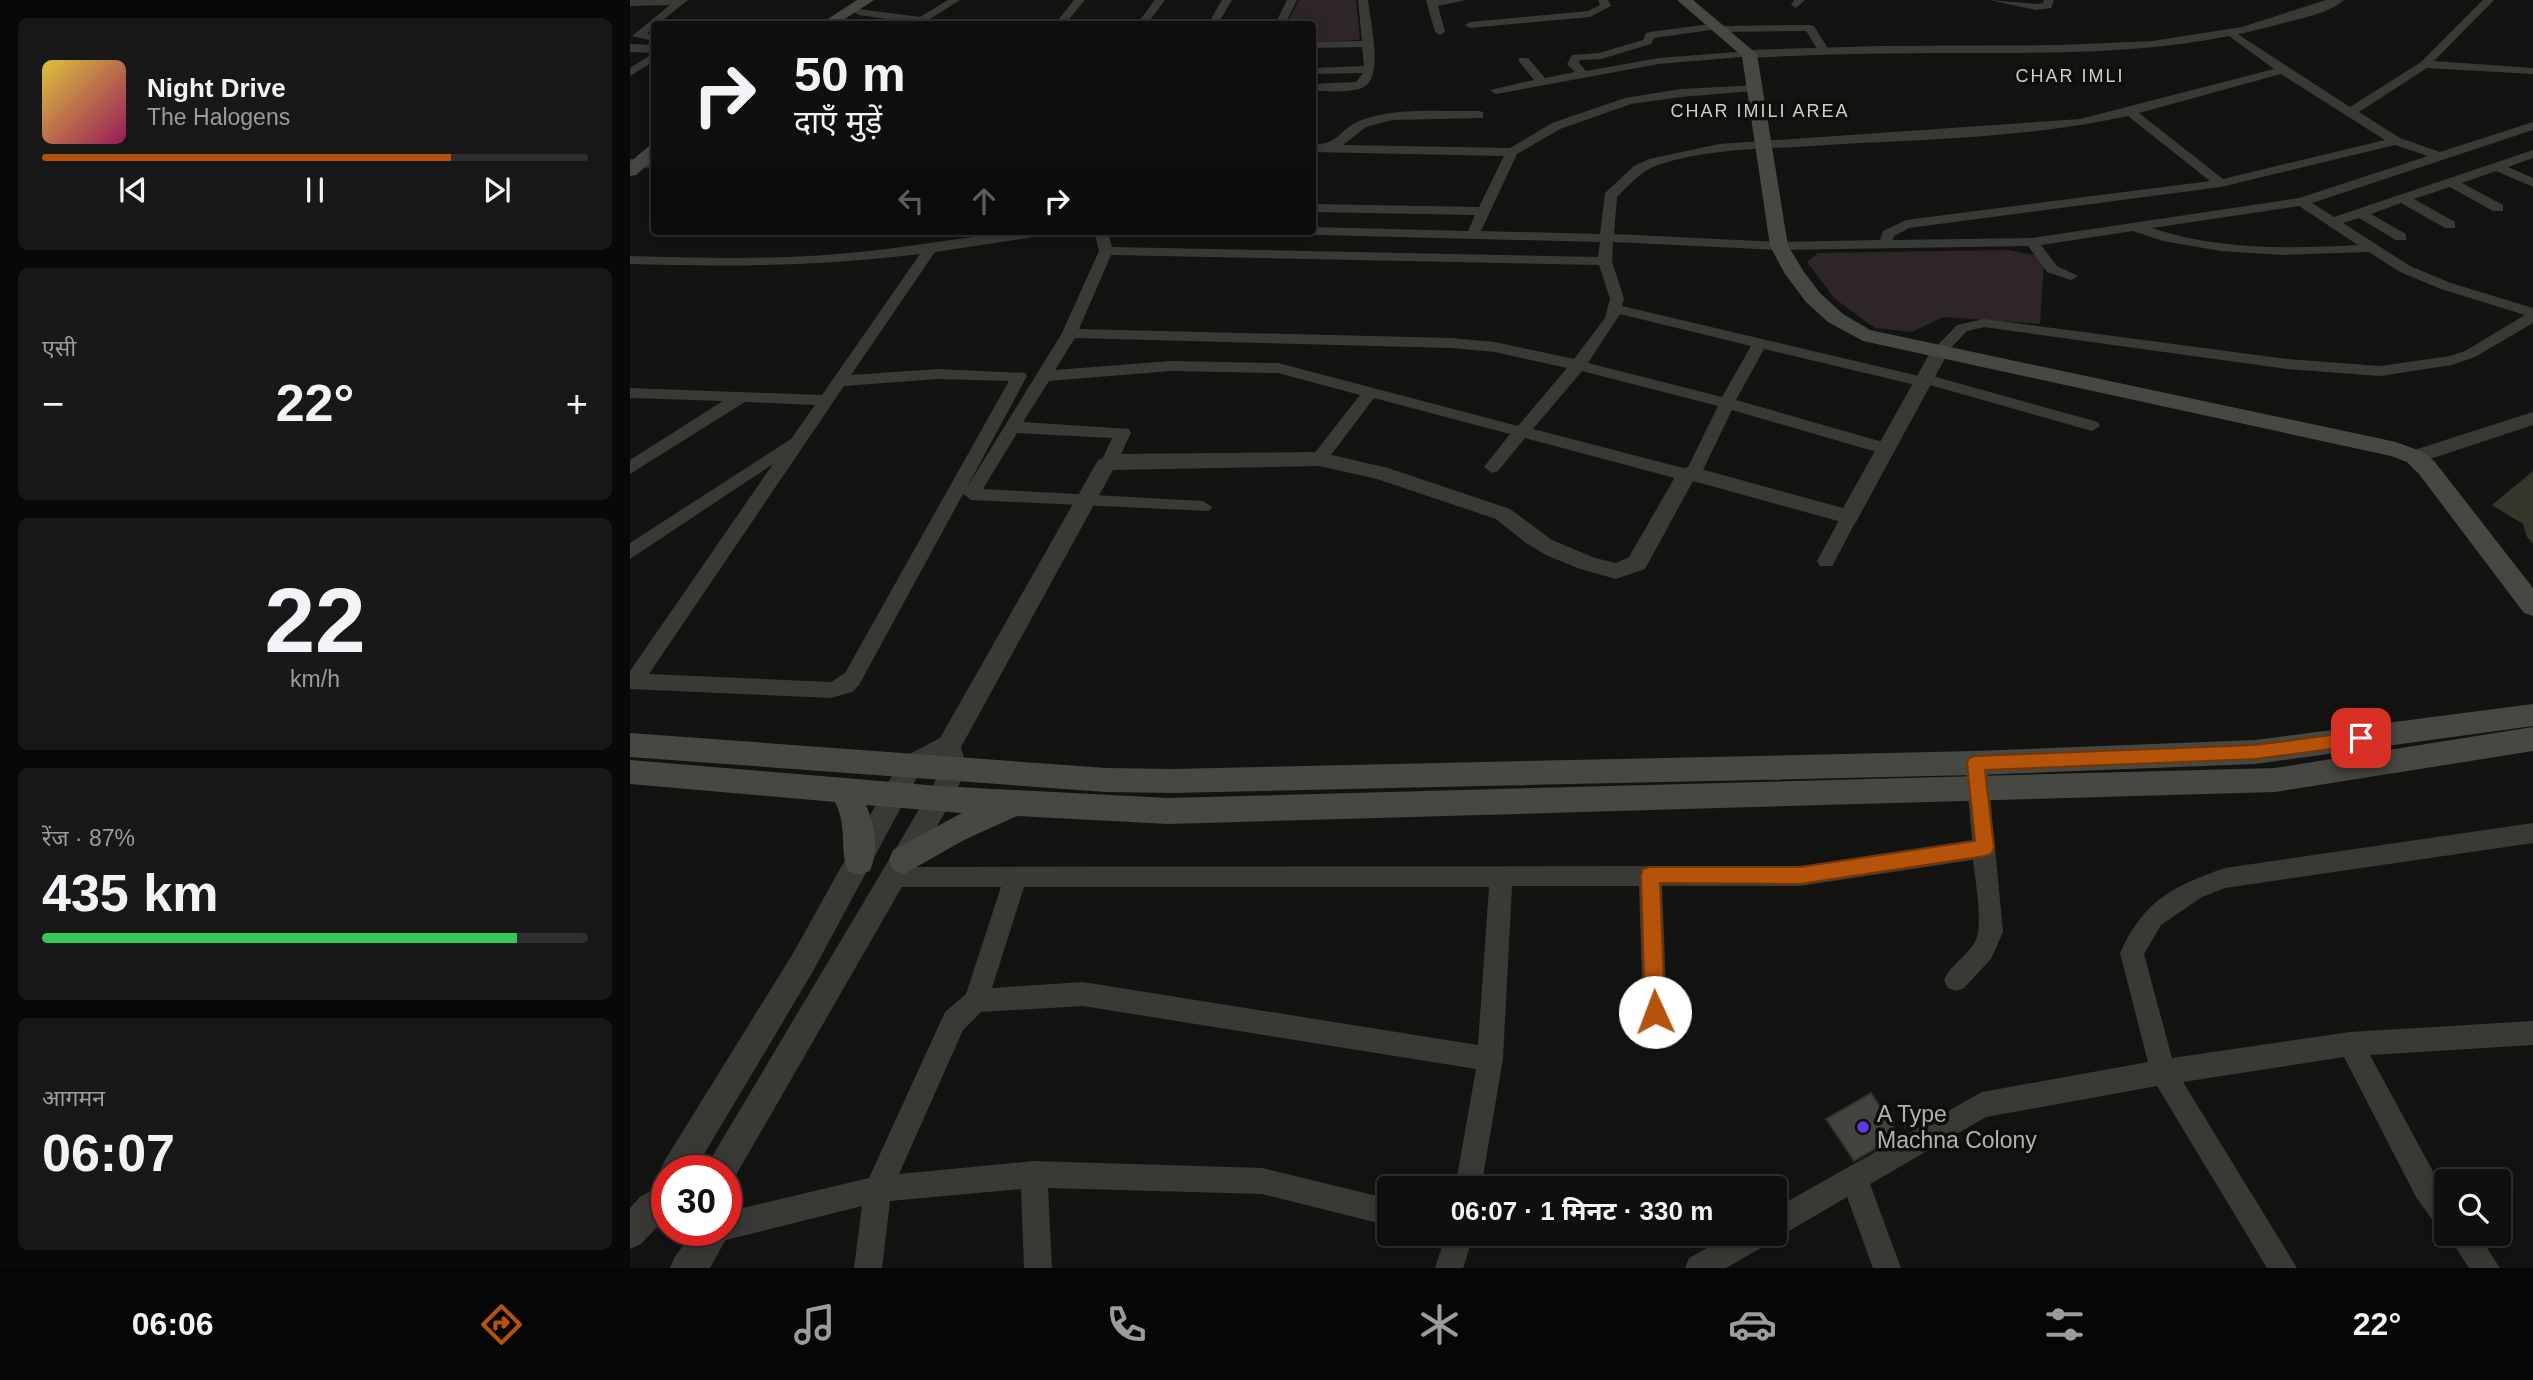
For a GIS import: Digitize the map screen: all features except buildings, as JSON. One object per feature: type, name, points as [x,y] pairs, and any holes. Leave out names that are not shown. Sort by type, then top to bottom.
[{"type":"main road","points":[[833,21],[879,0]]},
{"type":"main road","points":[[1684,0],[1749,54],[1779,246],[1793,275],[1818,305],[1835,319],[1863,335],[2396,450],[2415,457],[2427,468],[2533,606]]},
{"type":"main road","points":[[844,21],[863,6]]},
{"type":"main road","points":[[637,164],[651,145]]},
{"type":"main road","points":[[637,164],[651,153]]},
{"type":"main road","points":[[630,745],[911,765],[952,757],[1106,780],[1977,776],[2274,780],[2492,733],[2533,715]]},
{"type":"main road","points":[[2492,733],[2533,739]]},
{"type":"main road","points":[[630,772],[939,799],[1168,811],[1317,807],[1977,776]]},
{"type":"main road","points":[[1317,807],[1321,777]]},
{"type":"main road","points":[[1093,807],[1106,780]]},
{"type":"main road","points":[[843,789],[859,819],[859,862]]},
{"type":"main road","points":[[899,868],[964,826],[1015,803]]},
{"type":"street","points":[[921,21],[955,0]]},
{"type":"street","points":[[1062,21],[1080,0]]},
{"type":"street","points":[[1144,21],[1160,0]]},
{"type":"street","points":[[1215,21],[1227,0]]},
{"type":"street","points":[[1282,21],[1292,0]]},
{"type":"street","points":[[1316,88],[1359,85],[1365,81],[1370,70],[1363,0]]},
{"type":"street","points":[[1440,33],[1432,1],[1461,0]]},
{"type":"street","points":[[1470,25],[1590,14],[1606,6],[1603,0]]},
{"type":"street","points":[[1994,0],[2036,7],[2047,6],[2049,0]]},
{"type":"street","points":[[1496,90],[1658,61],[1749,54],[1823,50],[2063,51],[2143,47],[2232,34],[2300,15],[2338,0]]},
{"type":"street","points":[[2351,111],[2426,64],[2489,0]]},
{"type":"street","points":[[630,3],[681,1]]},
{"type":"street","points":[[656,21],[681,1]]},
{"type":"street","points":[[863,6],[916,21]]},
{"type":"street","points":[[651,25],[637,36],[651,38]]},
{"type":"street","points":[[1584,75],[1573,64],[1576,57],[1597,57],[1611,53],[1626,46],[1647,42],[1651,35],[1719,27],[1810,28],[1823,50]]},
{"type":"street","points":[[2232,34],[2283,70],[2396,141],[2442,157]]},
{"type":"street","points":[[1316,46],[1369,44]]},
{"type":"street","points":[[630,48],[651,49]]},
{"type":"street","points":[[630,73],[651,58]]},
{"type":"street","points":[[1524,60],[1543,83]]},
{"type":"street","points":[[2426,64],[2533,71]]},
{"type":"street","points":[[1316,71],[1370,70]]},
{"type":"street","points":[[1492,467],[1578,365],[1616,309],[1617,299],[1605,261],[1610,196],[1639,169],[1654,162],[1719,148],[2040,127],[2130,112],[2283,70]]},
{"type":"street","points":[[1316,148],[1512,152],[1556,126],[1629,102],[1681,93],[1754,87]]},
{"type":"street","points":[[2130,112],[2221,183]]},
{"type":"street","points":[[1331,148],[1362,124],[1392,116],[1479,115]]},
{"type":"street","points":[[1482,211],[1319,208],[1318,232],[1606,238],[1779,246],[2032,242],[2301,202],[2533,126]]},
{"type":"street","points":[[1885,246],[1888,234],[1906,223],[2221,183],[2396,141]]},
{"type":"street","points":[[1473,234],[1512,152]]},
{"type":"street","points":[[2333,222],[2533,154]]},
{"type":"street","points":[[2498,167],[2533,183]]},
{"type":"street","points":[[2451,183],[2498,208]]},
{"type":"street","points":[[2402,198],[2450,225]]},
{"type":"street","points":[[2301,202],[2405,269],[2446,286],[2533,315]]},
{"type":"street","points":[[2359,212],[2401,237]]},
{"type":"street","points":[[2136,228],[2163,239],[2246,248],[2320,251],[2369,248]]},
{"type":"street","points":[[1102,235],[1106,251],[1070,333],[971,494],[1203,507]]},
{"type":"street","points":[[630,260],[777,262],[930,249],[988,236]]},
{"type":"street","points":[[2032,242],[2052,269],[2071,276]]},
{"type":"street","points":[[632,682],[930,249]]},
{"type":"street","points":[[1106,251],[1605,261]]},
{"type":"street","points":[[1616,309],[1925,380],[2092,426]]},
{"type":"street","points":[[1826,561],[1940,351],[1962,328],[1984,323],[2287,364],[2379,371],[2452,360],[2470,354],[2533,315]]},
{"type":"street","points":[[1070,333],[1480,345],[1578,365],[1727,403],[1888,449]]},
{"type":"street","points":[[1278,368],[1292,340]]},
{"type":"street","points":[[1109,462],[1319,459],[1381,473],[1503,514],[1519,523],[1541,544],[1615,571],[1637,563],[1690,474],[1760,343]]},
{"type":"street","points":[[1046,376],[1171,366],[1278,368],[1849,517]]},
{"type":"street","points":[[632,682],[831,690],[845,687],[852,679],[1019,376],[938,374],[841,381]]},
{"type":"street","points":[[1319,459],[1371,391]]},
{"type":"street","points":[[630,394],[828,400]]},
{"type":"street","points":[[630,468],[743,396]]},
{"type":"street","points":[[2415,457],[2533,418]]},
{"type":"street","points":[[730,1155],[939,799],[952,757],[1083,501],[1109,462],[1123,433],[1011,427]]},
{"type":"street","points":[[630,552],[801,438]]},
{"type":"street","points":[[686,1155],[802,964],[911,765]]},
{"type":"street","points":[[1956,981],[1983,951],[1991,932],[1977,776]]},
{"type":"street","points":[[2283,1268],[2163,1072],[2132,953],[2152,917],[2194,889],[2225,878],[2533,833]]},
{"type":"street","points":[[899,868],[1016,876],[1800,876],[1985,848]]},
{"type":"street","points":[[1470,1176],[1490,1059],[1501,874]]},
{"type":"street","points":[[1650,875],[1655,1012]]},
{"type":"street","points":[[868,1268],[878,1189],[954,1021],[976,1000],[1016,876]]},
{"type":"street","points":[[976,1000],[1083,994],[1490,1059]]},
{"type":"street","points":[[1787,1217],[1982,1105],[2163,1072],[2350,1044],[2533,1033]]},
{"type":"street","points":[[2350,1044],[2434,1198]]},
{"type":"street","points":[[1034,1174],[1038,1268]]},
{"type":"street","points":[[742,1222],[878,1189],[1034,1174],[1262,1181],[1377,1210]]},
{"type":"street","points":[[1854,1178],[1887,1268]]},
{"type":"street","points":[[630,1233],[651,1209]]},
{"type":"street","points":[[687,1268],[705,1246]]},
{"type":"street","points":[[1449,1268],[1456,1246]]},
{"type":"street","points":[[1699,1268],[1737,1246]]},
{"type":"street","points":[[2470,1246],[2486,1268]]},
{"type":"shaded area","points":[[1299,0],[1356,0],[1360,40],[1316,42],[1316,21],[1288,21]]},
{"type":"shaded area","points":[[2008,250],[2034,255],[2044,264],[2040,324],[1943,317],[1912,332],[1875,328],[1835,299],[1807,262],[1818,253]]},
{"type":"shaded area","points":[[2533,471],[2533,544],[2527,537],[2523,524],[2492,505]]},
{"type":"place","name":"A Type Machna Colony","points":[[1863,1127]]},
{"type":"district","name":"CHAR IMLI","points":[[2070,76]]},
{"type":"district","name":"CHAR IMILI AREA","points":[[1760,111]]},
{"type":"route","points":[[1655,1012],[1650,875],[1800,876],[1985,848],[1975,763],[2255,752],[2361,738]]}]
